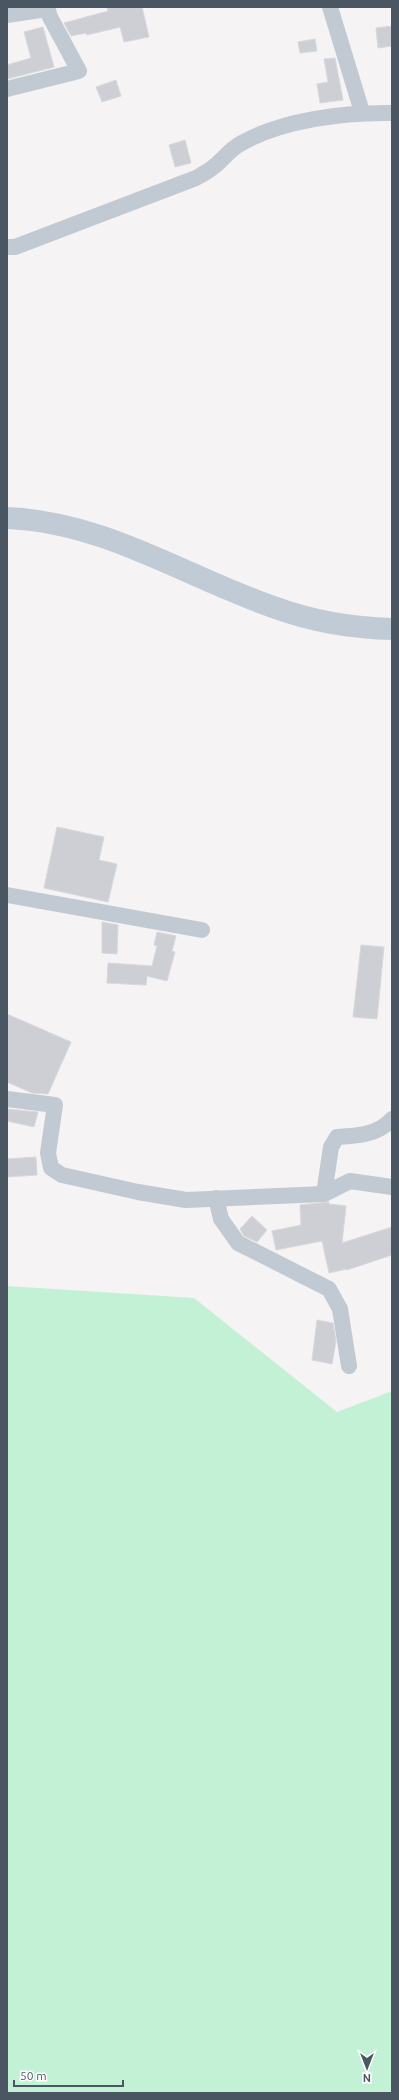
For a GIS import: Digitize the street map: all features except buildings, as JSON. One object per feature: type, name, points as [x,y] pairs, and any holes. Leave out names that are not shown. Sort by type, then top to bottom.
[{"type":"street","points":[[330,7],[362,112]]},
{"type":"street","points":[[7,15],[47,8],[78,71],[7,89]]},
{"type":"street","points":[[7,247],[15,247],[196,178],[212,168],[239,145],[257,136],[305,122],[362,112],[392,113]]},
{"type":"street","points":[[7,518],[23,518],[68,526],[103,536],[140,549],[233,592],[277,609],[316,619],[372,628],[392,629]]},
{"type":"street","points":[[7,895],[202,930]]},
{"type":"street","points":[[7,1099],[55,1105],[48,1153],[51,1168],[62,1175],[138,1192],[186,1200],[324,1194],[350,1181],[392,1187]]},
{"type":"street","points":[[324,1194],[331,1147],[337,1137],[364,1136],[388,1123],[392,1119]]},
{"type":"street","points":[[216,1198],[221,1219],[238,1243],[329,1289],[340,1309],[349,1366]]},
{"type":"green space","points":[[7,1286],[194,1298],[337,1412],[392,1391],[392,2093],[7,2093]]}]
